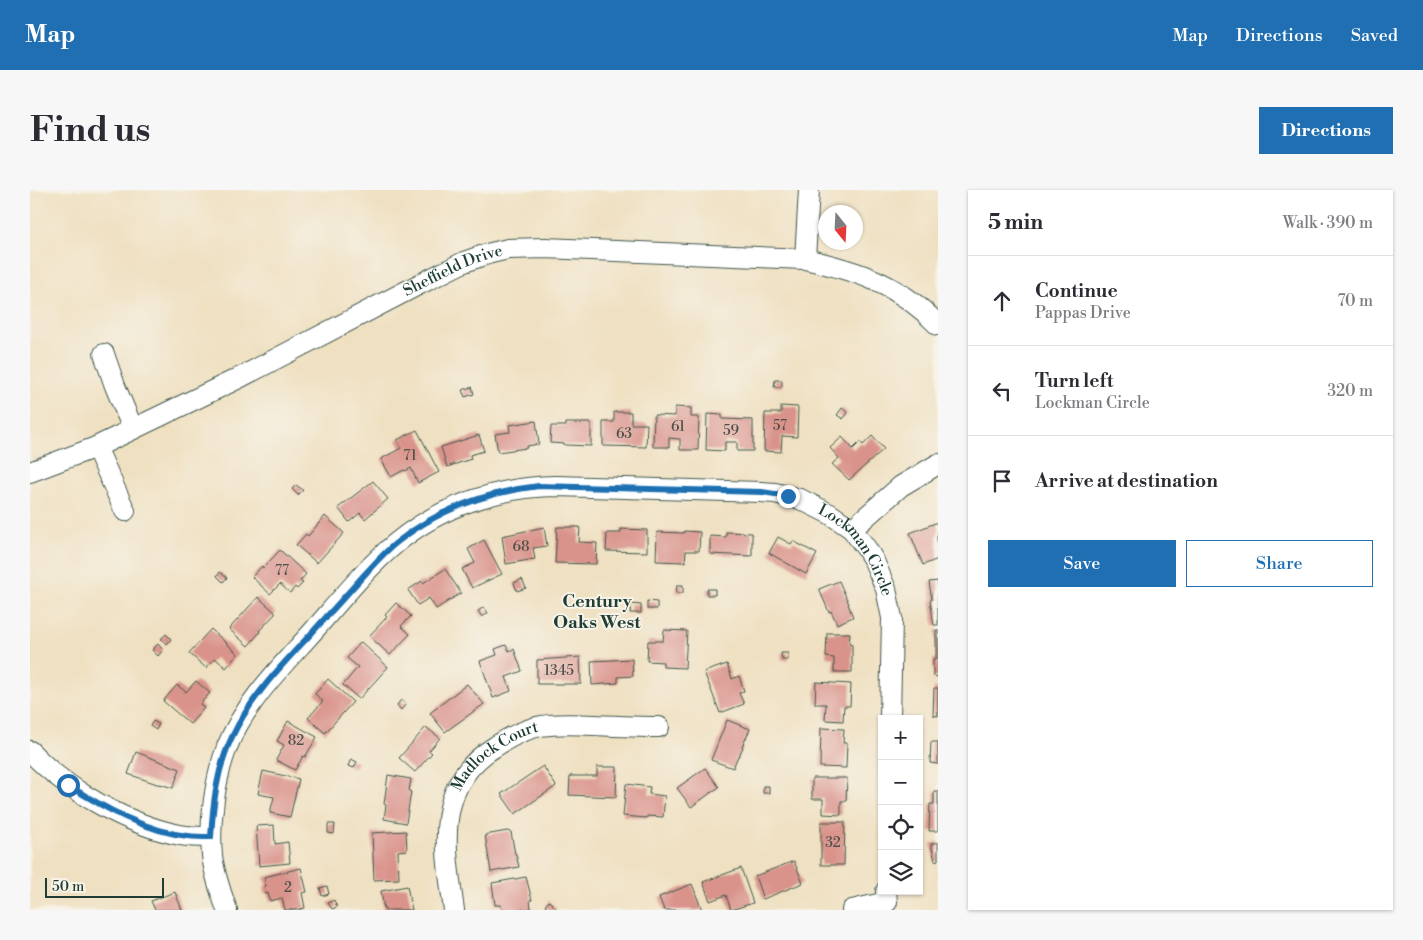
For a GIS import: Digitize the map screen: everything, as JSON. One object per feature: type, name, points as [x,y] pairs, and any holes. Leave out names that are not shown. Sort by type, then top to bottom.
[{"type":"street","points":[[805,258],[808,190]]},
{"type":"street","name":"Sheffield Drive","points":[[30,472],[96,447],[134,429],[241,377],[464,262],[508,249],[545,248],[805,258],[844,268],[896,291],[921,309],[938,325]]},
{"type":"street","points":[[104,354],[115,386],[134,429]]},
{"type":"street","points":[[96,447],[124,511]]},
{"type":"street","points":[[852,529],[901,486],[938,464]]},
{"type":"street","name":"Lockman Circle","points":[[227,910],[214,864],[211,837],[212,810],[226,749],[249,706],[284,664],[385,553],[411,532],[435,517],[490,495],[539,486],[762,492],[788,496],[810,503],[852,529],[874,561],[886,589],[890,602],[892,627],[890,715]]},
{"type":"street","name":"Madlock Court","points":[[454,910],[446,844],[448,812],[460,780],[481,754],[514,734],[541,726],[574,724],[659,727]]},
{"type":"street","points":[[30,752],[68,785],[92,800],[125,816],[148,826],[175,834],[191,837],[211,837]]},
{"type":"street","points":[[852,910],[887,902],[886,895]]},
{"type":"building","points":[[775,380],[782,380],[782,387],[774,387]]},
{"type":"building","points":[[472,387],[474,394],[465,397],[462,390]]},
{"type":"building","points":[[781,406],[798,407],[797,437],[782,436],[781,452],[764,451],[765,413],[781,413]]},
{"type":"building","points":[[675,407],[691,408],[691,417],[699,417],[698,450],[680,450],[680,439],[669,438],[669,447],[653,447],[654,415],[675,416]]},
{"type":"building","points":[[842,408],[848,413],[843,419],[837,415]]},
{"type":"building","points":[[614,412],[631,412],[631,424],[647,424],[646,447],[603,446],[603,422],[614,422]]},
{"type":"building","points":[[707,414],[722,415],[722,419],[753,420],[753,451],[737,451],[737,442],[725,442],[725,451],[706,450]]},
{"type":"building","points":[[536,421],[539,444],[527,446],[527,448],[498,452],[495,434],[510,432],[509,425]]},
{"type":"building","points":[[566,423],[591,423],[591,446],[550,443],[551,426],[566,426]]},
{"type":"building","points":[[417,430],[439,472],[418,483],[411,468],[391,477],[381,459],[401,448],[397,440]]},
{"type":"building","points":[[479,435],[484,451],[470,455],[471,459],[447,467],[441,447]]},
{"type":"building","points":[[872,436],[884,449],[849,480],[832,464],[839,458],[830,448],[842,437],[853,449],[860,442],[863,445]]},
{"type":"building","points":[[373,481],[388,499],[365,519],[360,513],[349,522],[338,508]]},
{"type":"building","points":[[296,485],[303,490],[298,495],[292,489]]},
{"type":"building","points":[[325,516],[344,533],[317,563],[296,545],[306,534],[308,536]]},
{"type":"building","points":[[938,522],[938,559],[923,565],[910,533]]},
{"type":"building","points":[[544,527],[547,546],[533,548],[535,559],[506,564],[502,536]]},
{"type":"building","points":[[557,527],[580,527],[579,542],[597,543],[596,564],[555,563]]},
{"type":"building","points":[[621,529],[647,530],[647,552],[606,551],[607,533],[621,533]]},
{"type":"building","points":[[684,531],[700,532],[699,551],[686,551],[685,562],[656,561],[657,532],[684,533]]},
{"type":"building","points":[[726,532],[752,533],[752,556],[710,554],[710,536],[726,537]]},
{"type":"building","points":[[778,537],[791,544],[793,541],[817,554],[806,574],[769,553]]},
{"type":"building","points":[[484,540],[502,574],[472,588],[462,569],[475,563],[468,549]]},
{"type":"building","points":[[280,550],[306,574],[300,581],[303,583],[297,589],[295,587],[290,593],[280,584],[270,594],[252,577]]},
{"type":"building","points":[[445,569],[461,593],[436,609],[429,598],[418,605],[408,590]]},
{"type":"building","points":[[220,572],[227,578],[223,582],[217,576]]},
{"type":"building","points":[[522,579],[526,588],[517,591],[514,583]]},
{"type":"building","points":[[839,581],[853,617],[837,624],[831,611],[829,612],[819,589]]},
{"type":"building","points":[[938,581],[938,625],[934,625],[929,582]]},
{"type":"building","points":[[677,585],[683,585],[683,593],[676,593]]},
{"type":"building","points":[[707,589],[715,589],[715,595],[707,595]]},
{"type":"building","points":[[258,597],[276,613],[248,646],[229,629]]},
{"type":"building","points":[[647,601],[657,602],[657,609],[647,609]]},
{"type":"building","points":[[396,603],[411,616],[401,626],[410,634],[390,655],[369,636],[387,617],[385,615]]},
{"type":"building","points":[[631,604],[641,605],[641,613],[630,613]]},
{"type":"building","points":[[484,607],[488,613],[482,617],[478,611]]},
{"type":"building","points":[[211,629],[238,654],[226,668],[215,658],[206,668],[189,653]]},
{"type":"building","points":[[664,630],[687,631],[685,668],[663,667],[663,662],[647,661],[648,641],[663,641]]},
{"type":"building","points":[[936,630],[938,630],[938,677],[933,676],[933,659],[936,659]]},
{"type":"building","points":[[827,633],[850,633],[849,644],[852,645],[852,672],[834,672],[834,658],[826,657]]},
{"type":"building","points":[[166,634],[171,639],[167,644],[161,639]]},
{"type":"building","points":[[361,642],[388,667],[359,699],[343,685],[358,667],[347,658]]},
{"type":"building","points":[[158,644],[163,650],[158,656],[152,650]]},
{"type":"building","points":[[506,645],[509,651],[514,649],[522,671],[506,677],[511,691],[493,698],[480,661],[497,655],[495,649]]},
{"type":"building","points":[[781,653],[788,653],[788,660],[782,660]]},
{"type":"building","points":[[580,657],[581,684],[537,684],[537,660]]},
{"type":"building","points":[[632,659],[633,676],[618,677],[618,683],[592,685],[591,661]]},
{"type":"building","points":[[727,664],[732,679],[739,676],[744,691],[739,693],[744,704],[720,713],[704,672]]},
{"type":"building","points":[[328,679],[353,702],[325,733],[308,718],[323,701],[315,694]]},
{"type":"building","points":[[196,681],[210,693],[200,704],[204,708],[190,724],[163,701],[177,685],[186,692]]},
{"type":"building","points":[[816,682],[851,684],[850,706],[844,706],[843,721],[825,720],[826,704],[815,704]]},
{"type":"building","points":[[467,684],[484,704],[445,732],[430,713]]},
{"type":"building","points":[[934,688],[938,688],[938,716],[933,715]]},
{"type":"building","points":[[401,700],[406,704],[401,710],[397,705]]},
{"type":"building","points":[[727,720],[750,729],[733,768],[711,760]]},
{"type":"building","points":[[153,721],[159,724],[156,730],[150,726]]},
{"type":"building","points":[[288,721],[317,737],[295,770],[276,760],[284,745],[277,741]]},
{"type":"building","points":[[426,727],[440,738],[429,751],[432,753],[415,772],[399,758]]},
{"type":"building","points":[[821,728],[844,729],[843,743],[847,743],[846,768],[820,767]]},
{"type":"building","points":[[931,742],[938,742],[938,764],[930,763]]},
{"type":"building","points":[[136,752],[180,769],[173,788],[128,774]]},
{"type":"building","points":[[351,759],[357,762],[354,768],[348,766]]},
{"type":"building","points":[[543,766],[556,786],[515,814],[501,794]]},
{"type":"building","points":[[597,767],[617,767],[616,797],[569,795],[570,776],[597,776]]},
{"type":"building","points":[[705,768],[719,787],[691,807],[677,788]]},
{"type":"building","points":[[263,771],[299,779],[290,817],[270,813],[274,797],[258,794]]},
{"type":"building","points":[[388,775],[411,779],[406,823],[384,819]]},
{"type":"building","points":[[812,778],[847,778],[846,801],[841,801],[841,815],[823,814],[823,799],[812,799]]},
{"type":"building","points":[[626,784],[650,787],[649,794],[665,796],[663,817],[623,816]]},
{"type":"building","points":[[763,786],[769,786],[769,793],[763,793]]},
{"type":"building","points":[[934,791],[938,791],[938,831],[929,831],[930,804],[934,804]]},
{"type":"building","points":[[821,822],[845,822],[844,865],[821,865]]},
{"type":"building","points":[[328,824],[335,824],[334,834],[328,833]]},
{"type":"building","points":[[274,825],[275,844],[288,842],[290,863],[259,866],[256,826]]},
{"type":"building","points":[[406,831],[407,850],[398,851],[399,879],[374,880],[372,833]]},
{"type":"building","points":[[511,832],[519,867],[491,872],[485,835]]},
{"type":"building","points":[[938,842],[938,860],[935,861],[931,844]]},
{"type":"building","points":[[794,861],[803,883],[763,899],[755,876]]},
{"type":"building","points":[[301,868],[307,892],[302,893],[305,908],[285,910],[282,898],[270,901],[268,893],[265,894],[264,877]]},
{"type":"building","points":[[741,868],[753,903],[731,910],[726,895],[710,901],[703,882]]},
{"type":"building","points":[[526,877],[532,900],[530,900],[531,909],[502,910],[501,905],[495,905],[492,883]]},
{"type":"building","points":[[692,884],[702,910],[664,910],[659,897]]},
{"type":"building","points":[[327,886],[329,894],[322,896],[320,888]]},
{"type":"building","points":[[407,886],[412,910],[384,910],[381,891]]},
{"type":"building","points":[[175,892],[182,910],[155,910],[151,901]]},
{"type":"building","points":[[334,900],[337,907],[332,909],[328,903]]},
{"type":"building","points":[[549,901],[556,908],[554,910],[549,910],[545,906]]},
{"type":"district","name":"Century Oaks West","points":[[597,611]]},
{"type":"route","points":[[68,785],[92,800],[148,826],[191,837],[211,837],[212,810],[226,749],[249,706],[284,664],[385,553],[411,532],[454,508],[505,491],[539,486],[762,492],[788,496]]}]
